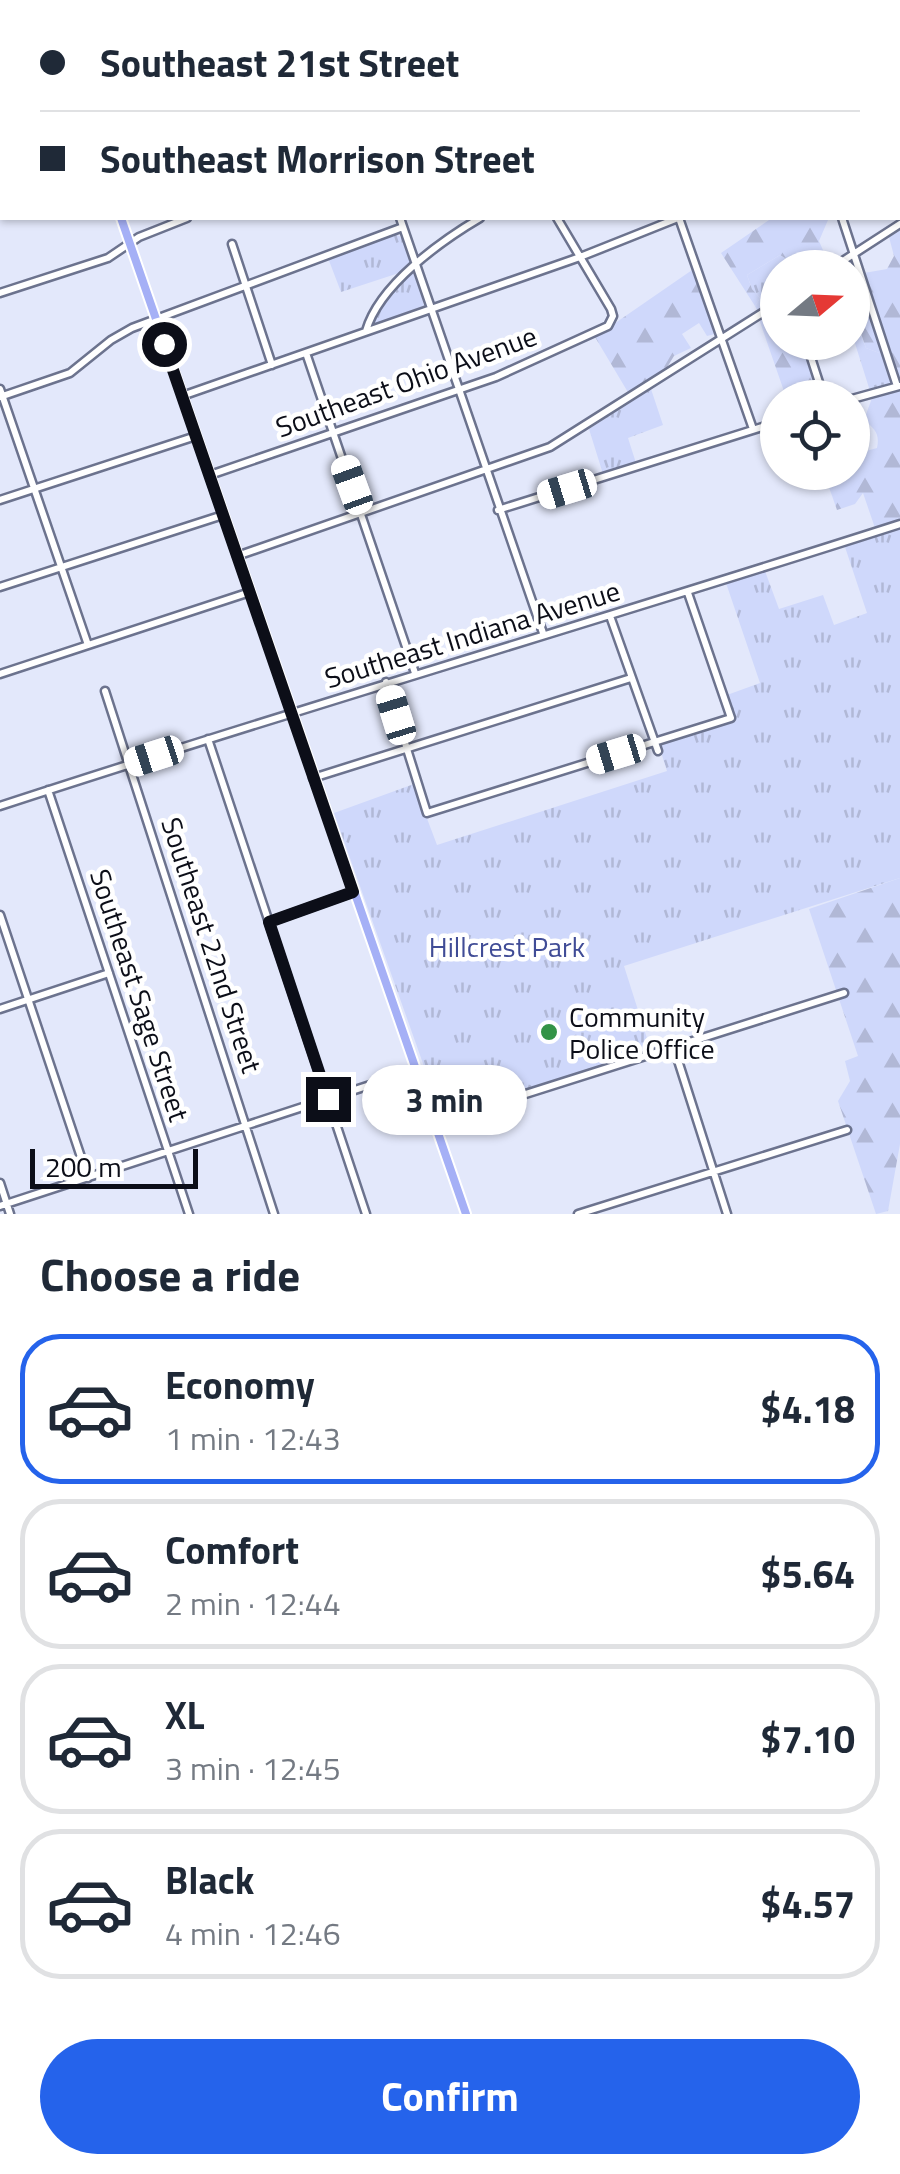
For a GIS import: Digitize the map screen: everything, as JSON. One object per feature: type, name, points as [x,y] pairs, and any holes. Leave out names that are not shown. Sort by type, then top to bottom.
[{"type":"main road","points":[[122,220],[466,1214]]},
{"type":"street","points":[[0,293],[108,258],[156,228],[181,220]]},
{"type":"street","points":[[401,220],[543,634]]},
{"type":"street","points":[[365,332],[378,306],[419,258],[477,220]]},
{"type":"street","points":[[558,220],[580,257]]},
{"type":"street","points":[[182,396],[580,257],[674,220]]},
{"type":"street","points":[[680,220],[753,430]]},
{"type":"street","points":[[843,220],[853,250]]},
{"type":"street","points":[[860,250],[900,224]]},
{"type":"street","points":[[88,645],[1,394],[70,373],[111,340],[156,318],[403,227]]},
{"type":"street","points":[[232,244],[272,365]]},
{"type":"street","name":"Southeast Ohio Avenue","points":[[210,475],[458,390],[546,356],[608,326],[611,309],[580,257]]},
{"type":"street","points":[[870,302],[898,386],[870,394]]},
{"type":"street","points":[[237,556],[562,441],[760,314]]},
{"type":"street","points":[[306,353],[416,673]]},
{"type":"street","points":[[498,510],[760,428]]},
{"type":"street","points":[[0,500],[196,436]]},
{"type":"street","points":[[0,587],[223,514]]},
{"type":"street","name":"Southeast Indiana Avenue","points":[[0,806],[900,524]]},
{"type":"street","points":[[0,674],[250,592]]},
{"type":"street","points":[[386,682],[427,813],[731,718],[688,593]]},
{"type":"street","points":[[610,616],[658,751]]},
{"type":"street","points":[[313,778],[631,678]]},
{"type":"street","name":"Southeast 22nd Street","points":[[104,692],[274,1214]]},
{"type":"street","points":[[208,739],[366,1214]]},
{"type":"street","name":"Southeast Sage Street","points":[[48,790],[190,1214]]},
{"type":"street","points":[[269,922],[353,892]]},
{"type":"street","points":[[0,916],[88,1178]]},
{"type":"street","points":[[0,1009],[109,973]]},
{"type":"street","points":[[434,1123],[844,993]]},
{"type":"street","points":[[674,1048],[727,1214]]},
{"type":"street","points":[[3,1205],[416,1070]]},
{"type":"street","points":[[578,1214],[847,1130]]},
{"type":"street","points":[[0,1183],[3,1205],[10,1214]]},
{"type":"green space","points":[[769,220],[828,220],[819,241],[823,250],[760,250],[760,267],[747,275],[760,298],[755,306],[721,253]]},
{"type":"green space","points":[[900,229],[900,385],[870,292],[870,272],[887,269],[894,256],[889,237]]},
{"type":"green space","points":[[393,233],[403,238],[411,264],[405,271],[341,292],[328,258]]},
{"type":"green space","points":[[760,267],[760,298],[752,289],[747,275]]},
{"type":"green space","points":[[695,268],[715,334],[707,336],[699,323],[682,334],[691,348],[674,356],[666,369],[629,394],[595,337]]},
{"type":"green space","points":[[413,271],[424,306],[371,325],[370,321]]},
{"type":"green space","points":[[870,317],[882,354],[870,350]]},
{"type":"green space","points":[[870,350],[882,354],[891,385],[870,391],[870,380],[867,380],[860,360],[870,360]]},
{"type":"green space","points":[[773,360],[809,360],[815,380],[780,380]]},
{"type":"green space","points":[[651,389],[663,425],[628,438],[636,463],[603,474],[589,429]]},
{"type":"green space","points":[[900,389],[900,519],[875,528],[863,493],[855,504],[837,510],[830,490],[870,490],[870,450],[877,448],[878,439],[870,425],[872,398]]},
{"type":"green space","name":"Hillcrest Park","points":[[900,527],[900,878],[624,966],[651,1051],[442,1117],[334,813],[414,784],[437,845],[667,771],[660,749],[663,743],[736,721],[727,695],[760,683],[726,583],[765,571],[779,609],[823,595],[834,625],[867,613],[844,544]]},
{"type":"green space","points":[[900,878],[900,1144],[888,1211],[876,1214],[838,1101],[850,1081],[845,1061],[858,1056],[809,909]]},
{"type":"place","name":"Community Police Office","points":[[549,1032]]},
{"type":"route","points":[[164,344],[353,892],[269,922],[328,1099]]}]
